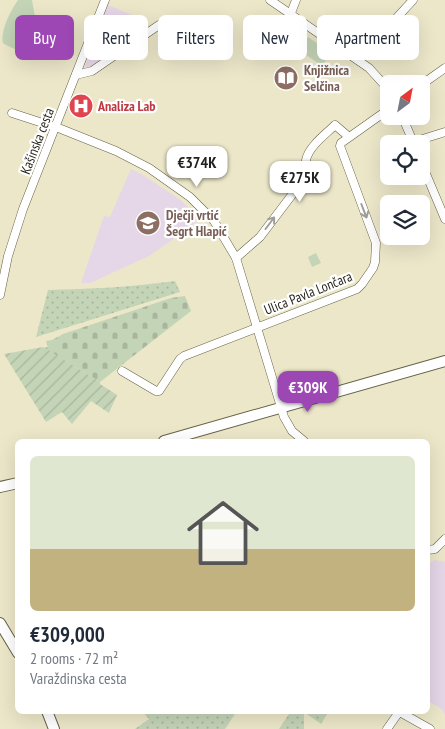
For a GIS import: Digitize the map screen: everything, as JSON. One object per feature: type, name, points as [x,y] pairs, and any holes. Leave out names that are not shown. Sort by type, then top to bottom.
[{"type":"main road","points":[[171,439],[445,361]]},
{"type":"main road","points":[[0,487],[15,486]]},
{"type":"main road","points":[[0,624],[15,648]]},
{"type":"main road","points":[[48,714],[54,729]]},
{"type":"street","name":"Kašinska cesta","points":[[0,294],[8,256],[24,209],[105,0]]},
{"type":"street","points":[[270,0],[317,31]]},
{"type":"street","points":[[291,13],[296,0]]},
{"type":"street","points":[[399,15],[413,0]]},
{"type":"street","points":[[76,75],[92,71],[158,26]]},
{"type":"street","points":[[358,60],[380,79]]},
{"type":"street","points":[[430,79],[445,68]]},
{"type":"street","points":[[12,113],[56,127],[116,151],[148,168],[190,197],[214,221],[236,258],[258,326],[281,408],[292,431],[302,439]]},
{"type":"street","points":[[236,258],[243,250],[254,243],[304,179],[307,174],[306,159],[312,148],[335,125],[349,137],[380,115]]},
{"type":"street","points":[[430,137],[445,132]]},
{"type":"street","name":"Ulica Pavla Lončara","points":[[122,371],[159,391],[180,359],[184,356],[357,289],[362,284],[373,268],[376,249],[375,240],[340,147],[340,144],[349,137]]},
{"type":"street","points":[[430,183],[445,219]]},
{"type":"street","points":[[430,550],[435,549],[445,539]]},
{"type":"street","points":[[386,729],[397,714]]},
{"type":"street","points":[[403,714],[430,729]]},
{"type":"shaded area","points":[[108,5],[132,15],[104,15]]},
{"type":"shaded area","points":[[87,60],[100,60],[87,68],[85,66]]},
{"type":"shaded area","name":"Dječji vrtić Šegrt Hlapić","points":[[131,169],[179,199],[200,218],[149,256],[90,283],[81,283],[104,216],[110,217]]},
{"type":"shaded area","points":[[435,560],[445,562],[445,715],[442,709],[430,702],[430,563]]},
{"type":"green space","points":[[18,0],[32,0],[35,15],[15,15],[15,50],[3,43],[2,38],[12,9]]},
{"type":"green space","points":[[308,37],[317,43],[317,60],[326,60],[322,66],[307,56]]},
{"type":"green space","points":[[316,253],[321,263],[312,267],[308,257]]},
{"type":"green space","points":[[175,281],[180,292],[36,337],[48,290],[143,285]]},
{"type":"green space","points":[[185,296],[191,311],[100,382],[44,348],[48,347],[46,341],[63,334],[171,298]]},
{"type":"green space","points":[[43,347],[100,382],[100,384],[117,395],[109,413],[91,401],[72,424],[62,412],[46,422],[4,354]]},
{"type":"green space","points":[[145,714],[235,714],[225,729],[135,729],[149,719]]},
{"type":"green space","points":[[289,714],[304,714],[304,729],[279,729]]},
{"type":"green space","points":[[307,714],[327,714],[321,724]]},
{"type":"place","name":"Knjižnica Selčina","points":[[286,78]]},
{"type":"place","name":"Analiza Lab","points":[[81,106]]},
{"type":"place","name":"Dječji vrtić Šegrt Hlapić","points":[[148,223]]}]
